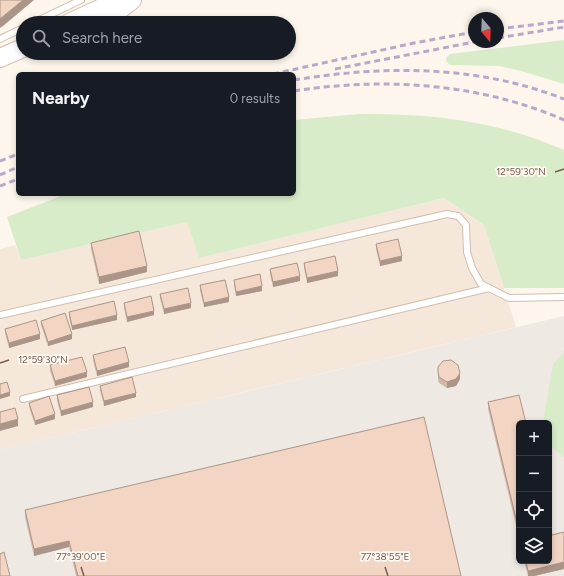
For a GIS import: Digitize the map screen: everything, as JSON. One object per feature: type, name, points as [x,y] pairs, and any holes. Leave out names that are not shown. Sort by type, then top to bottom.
[{"type":"main road","points":[[84,16],[116,0]]},
{"type":"main road","points":[[107,16],[119,10],[132,0]]},
{"type":"main road","points":[[0,58],[16,51]]},
{"type":"lane","points":[[48,16],[81,0]]},
{"type":"lane","points":[[0,39],[16,31]]},
{"type":"lane","points":[[0,315],[447,214],[458,216],[466,225],[467,252],[472,268],[482,284],[509,298],[564,297]]},
{"type":"lane","points":[[23,399],[490,288]]},
{"type":"shaded area","points":[[444,198],[484,225],[516,327],[0,450],[0,249],[15,245],[21,260],[187,222],[199,258]]},
{"type":"shaded area","points":[[564,316],[564,576],[0,576],[0,450]]},
{"type":"green space","points":[[564,40],[564,84],[499,66],[450,65],[446,61],[446,58],[450,54]]},
{"type":"green space","points":[[359,114],[438,117],[515,132],[564,150],[564,288],[504,288],[484,225],[444,198],[199,258],[187,222],[21,260],[7,217],[61,196],[296,196],[296,120]]},
{"type":"green space","points":[[564,351],[564,457],[552,447],[552,420],[544,420],[553,364]]},
{"type":"building","points":[[0,0],[23,0],[0,19]]},
{"type":"building","points":[[139,231],[147,266],[99,277],[91,243]]},
{"type":"building","points":[[398,239],[402,256],[380,261],[376,244]]},
{"type":"building","points":[[335,256],[338,271],[307,278],[304,263]]},
{"type":"building","points":[[297,263],[300,276],[273,282],[270,269]]},
{"type":"building","points":[[260,274],[262,286],[236,292],[234,280]]},
{"type":"building","points":[[225,280],[229,297],[204,303],[200,285]]},
{"type":"building","points":[[188,288],[191,303],[164,309],[160,294]]},
{"type":"building","points":[[151,296],[154,311],[127,317],[124,303]]},
{"type":"building","points":[[114,301],[117,315],[72,326],[69,312]]},
{"type":"building","points":[[65,313],[72,334],[48,342],[41,321]]},
{"type":"building","points":[[36,320],[40,334],[9,343],[5,329]]},
{"type":"building","points":[[125,347],[129,362],[97,371],[93,355]]},
{"type":"building","points":[[82,357],[87,372],[55,381],[50,365]]},
{"type":"building","points":[[451,360],[458,365],[460,373],[456,379],[447,382],[439,377],[438,367],[443,361]]},
{"type":"building","points":[[132,377],[136,393],[104,401],[100,386]]},
{"type":"building","points":[[7,382],[10,392],[0,395],[0,384]]},
{"type":"building","points":[[89,387],[93,402],[61,411],[57,395]]},
{"type":"building","points":[[519,395],[525,420],[516,420],[516,519],[488,402]]},
{"type":"building","points":[[49,396],[55,414],[35,421],[29,403]]},
{"type":"building","points":[[15,408],[18,419],[0,424],[0,412]]},
{"type":"building","points":[[424,417],[461,576],[78,576],[69,541],[34,549],[25,510]]},
{"type":"building","points":[[564,532],[564,562],[528,571],[527,564],[552,564],[552,535]]},
{"type":"building","points":[[4,552],[10,576],[0,576],[0,554]]},
{"type":"railway","points":[[504,28],[564,21]]},
{"type":"railway","points":[[504,37],[564,27]]},
{"type":"railway","points":[[282,72],[414,43],[468,33]]},
{"type":"railway","points":[[335,69],[468,43]]},
{"type":"railway","points":[[296,80],[362,72],[396,70],[430,71],[464,74],[498,80],[531,88],[564,99]]},
{"type":"railway","points":[[296,91],[362,84],[431,86],[499,98],[564,120]]},
{"type":"railway","points":[[0,161],[16,155]]},
{"type":"railway","points":[[0,175],[16,168]]},
{"type":"railway","points":[[0,186],[16,180]]}]
